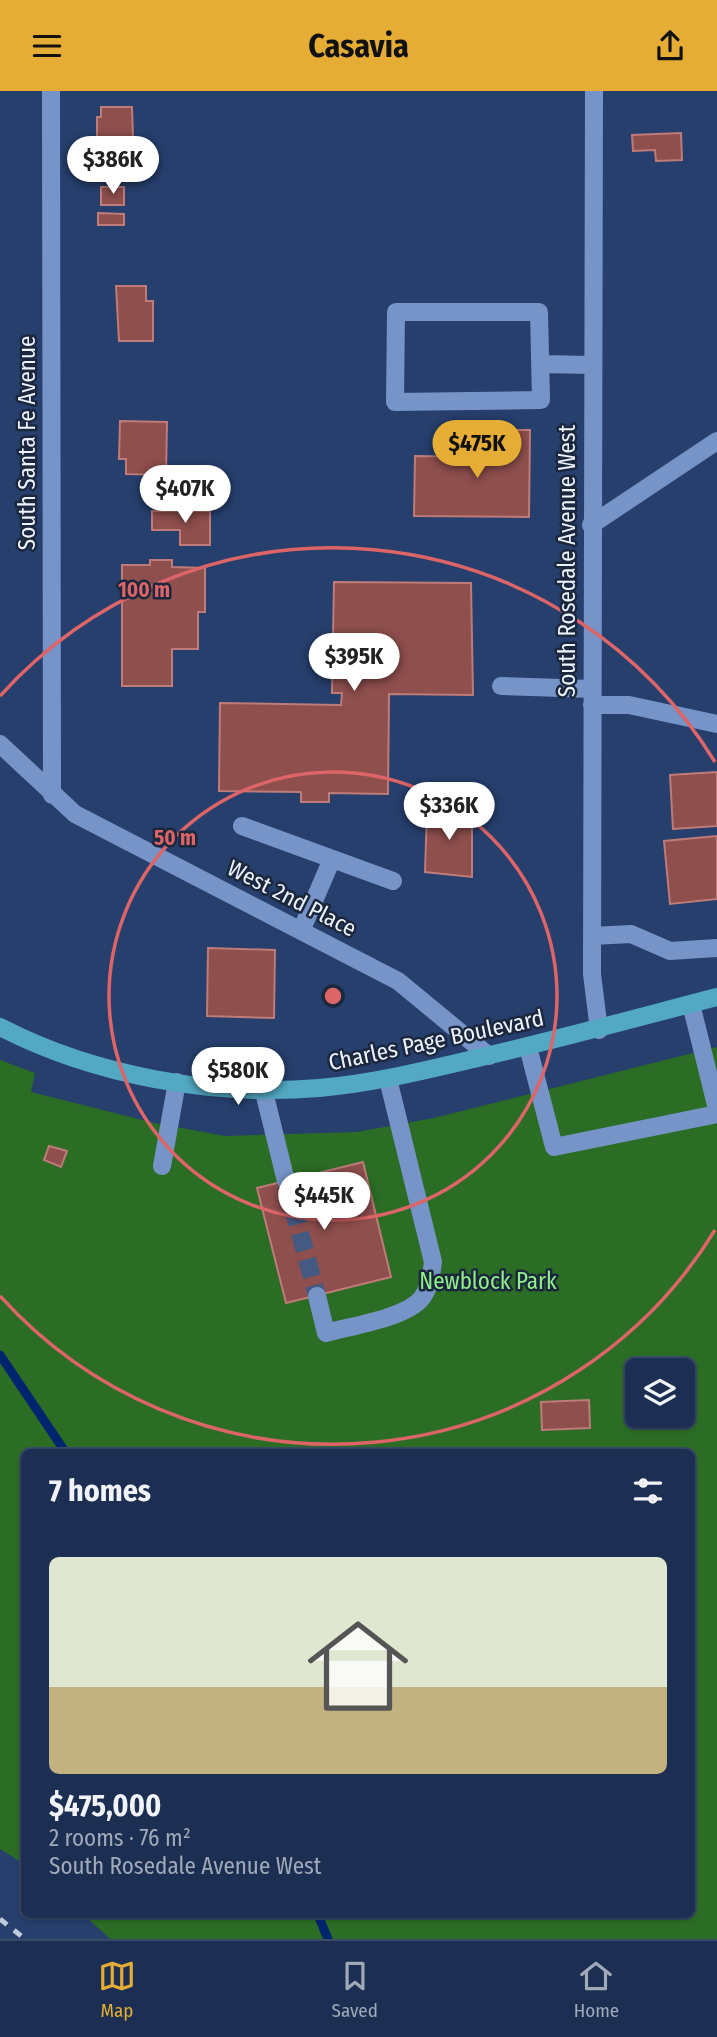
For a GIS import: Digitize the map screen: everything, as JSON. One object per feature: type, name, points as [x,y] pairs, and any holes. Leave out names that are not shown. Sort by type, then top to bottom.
[{"type":"main road","name":"Charles Page Boulevard","points":[[0,1027],[80,1060],[177,1082],[263,1088],[318,1088],[388,1079],[489,1056],[599,1030],[717,997]]},
{"type":"street","name":"South Santa Fe Avenue","points":[[51,91],[52,795]]},
{"type":"street","name":"South Rosedale Avenue West","points":[[594,91],[592,974],[599,1030]]},
{"type":"street","points":[[396,312],[539,312],[540,364],[541,400],[395,402],[396,312]]},
{"type":"street","points":[[540,364],[592,365]]},
{"type":"street","points":[[591,525],[717,441]]},
{"type":"street","points":[[501,686],[592,697],[717,724]]},
{"type":"street","name":"West 2nd Place","points":[[0,744],[52,795],[97,826],[398,981],[489,1056]]},
{"type":"street","points":[[242,827],[393,881]]},
{"type":"street","points":[[301,931],[332,859]]},
{"type":"street","points":[[592,936],[631,934],[670,951],[717,948]]},
{"type":"street","points":[[528,1047],[554,1146],[717,1112],[691,1004]]},
{"type":"street","points":[[317,1296],[326,1333],[400,1313],[420,1300],[429,1283],[433,1262],[388,1079]]},
{"type":"street","points":[[162,1166],[177,1082]]},
{"type":"street","points":[[263,1088],[286,1181]]},
{"type":"green space","name":"Newblock Park","points":[[717,1047],[717,1939],[110,1939],[87,1918],[695,1918],[695,1449],[21,1449],[21,1862],[0,1849],[0,1060],[35,1073],[31,1092],[154,1123],[225,1136],[357,1132],[434,1118]]},
{"type":"building","points":[[101,107],[132,107],[134,169],[97,169],[97,117],[101,117]]},
{"type":"building","points":[[681,133],[682,160],[656,161],[655,150],[633,151],[632,135]]},
{"type":"building","points":[[101,187],[124,187],[124,205],[101,205]]},
{"type":"building","points":[[98,213],[124,214],[124,225],[98,225]]},
{"type":"building","points":[[116,286],[146,286],[146,301],[153,301],[153,341],[119,341]]},
{"type":"building","points":[[120,421],[167,422],[166,475],[126,474],[126,459],[119,459]]},
{"type":"building","points":[[487,430],[530,430],[529,517],[414,516],[415,456],[487,457]]},
{"type":"building","points":[[152,511],[210,511],[210,545],[180,545],[180,530],[152,530]]},
{"type":"building","points":[[150,560],[172,560],[172,567],[205,568],[205,612],[198,612],[198,649],[172,649],[172,686],[122,686],[122,565],[150,565]]},
{"type":"building","points":[[334,582],[471,583],[473,695],[389,694],[388,794],[329,793],[329,802],[301,802],[301,792],[219,791],[220,703],[341,705],[342,693],[332,693]]},
{"type":"building","points":[[717,772],[717,826],[673,829],[670,775]]},
{"type":"building","points":[[472,808],[472,877],[425,872],[427,811]]},
{"type":"building","points":[[717,836],[717,899],[670,904],[664,841]]},
{"type":"building","points":[[208,948],[275,950],[274,1018],[207,1016]]},
{"type":"building","points":[[49,1146],[67,1151],[61,1167],[44,1160]]},
{"type":"building","points":[[363,1162],[391,1277],[286,1303],[257,1188]]},
{"type":"building","points":[[589,1400],[590,1428],[542,1430],[541,1402]]},
{"type":"waterway","points":[[0,1355],[63,1449]]},
{"type":"waterway","points":[[319,1918],[328,1939]]},
{"type":"tunnel","points":[[286,1181],[317,1296]]},
{"type":"railway","points":[[0,1919],[25,1939]]}]
